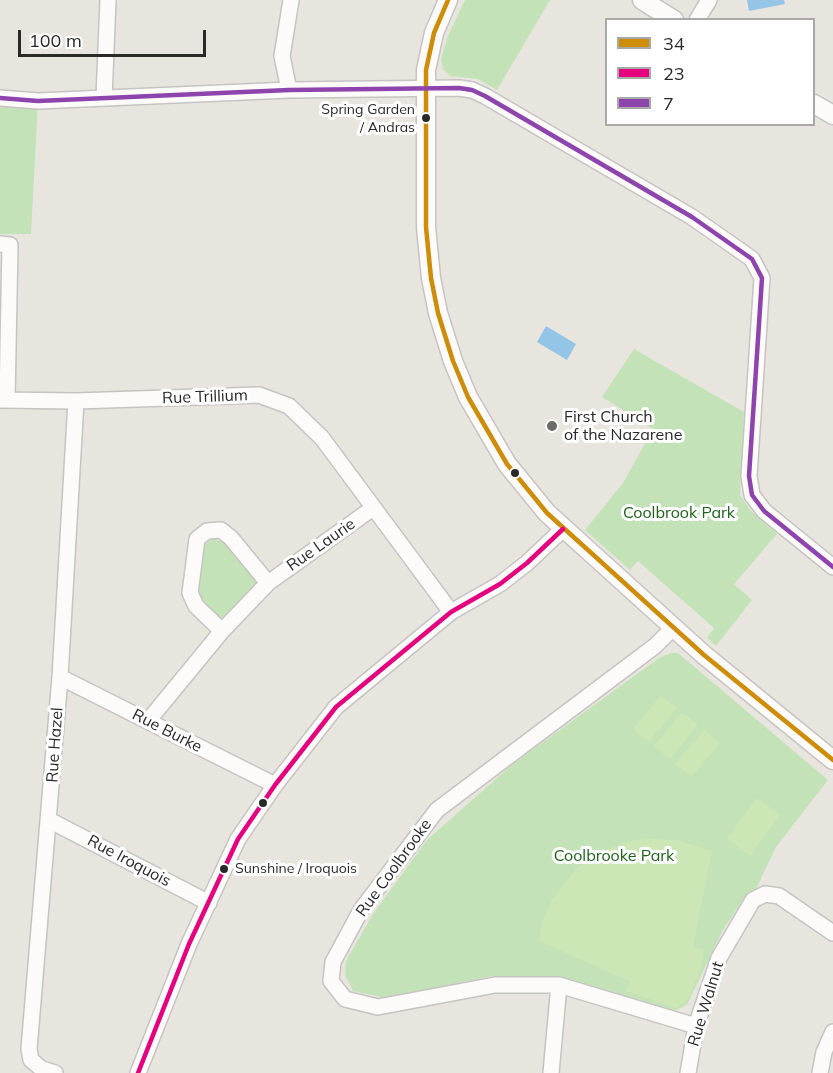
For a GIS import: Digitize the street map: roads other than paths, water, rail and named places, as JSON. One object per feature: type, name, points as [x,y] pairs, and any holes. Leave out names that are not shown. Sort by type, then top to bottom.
[{"type":"street","points":[[104,98],[108,0]]},
{"type":"street","points":[[289,90],[282,56],[291,0]]},
{"type":"street","points":[[448,0],[431,41],[425,89],[427,238],[434,296],[445,338],[461,383],[488,435],[518,479],[563,529],[674,628],[833,760]]},
{"type":"street","points":[[642,0],[671,18]]},
{"type":"street","points":[[698,18],[709,0]]},
{"type":"street","points":[[0,98],[38,101],[289,90],[465,88],[485,96],[692,217],[752,260],[762,278],[749,465],[752,495],[764,511],[833,567]]},
{"type":"street","points":[[815,105],[833,115]]},
{"type":"street","points":[[0,244],[10,244],[3,400]]},
{"type":"street","name":"Rue Trillium","points":[[3,400],[76,401],[259,395],[289,406],[306,421],[451,612]]},
{"type":"street","name":"Rue Hazel","points":[[55,1073],[42,1069],[31,1060],[29,1049],[60,677],[76,401]]},
{"type":"street","name":"Rue Laurie","points":[[148,721],[222,631],[268,583],[373,508]]},
{"type":"street","points":[[138,1073],[189,944],[238,838],[275,785],[336,707],[451,612],[500,584],[563,529]]},
{"type":"street","points":[[222,631],[196,606],[190,593],[197,539],[207,531],[221,530],[231,538],[268,583]]},
{"type":"street","name":"Rue Coolbrooke","points":[[674,628],[655,646],[437,810],[361,910],[333,962],[331,981],[345,999],[378,1007],[495,985],[559,985],[696,1026]]},
{"type":"street","name":"Rue Burke","points":[[60,677],[275,785]]},
{"type":"street","name":"Rue Iroquois","points":[[49,820],[209,903]]},
{"type":"street","name":"Rue Walnut","points":[[688,1073],[696,1026],[719,958],[753,900],[765,894],[779,896],[833,933]]},
{"type":"street","points":[[550,1073],[559,985]]},
{"type":"street","points":[[820,1073],[824,1052],[833,1032]]},
{"type":"water","points":[[747,0],[784,0],[785,4],[749,11]]},
{"type":"water","points":[[546,326],[576,344],[567,360],[537,342]]},
{"type":"place","name":"Spring Garden / Andras","points":[[426,118]]},
{"type":"place","name":"First Church of the Nazarene","points":[[552,426]]},
{"type":"place","name":"Sunshine / Iroquois","points":[[224,869]]},
{"type":"park label","name":"Coolbrook Park","points":[[679,513]]},
{"type":"park label","name":"Coolbrooke Park","points":[[614,856]]}]
